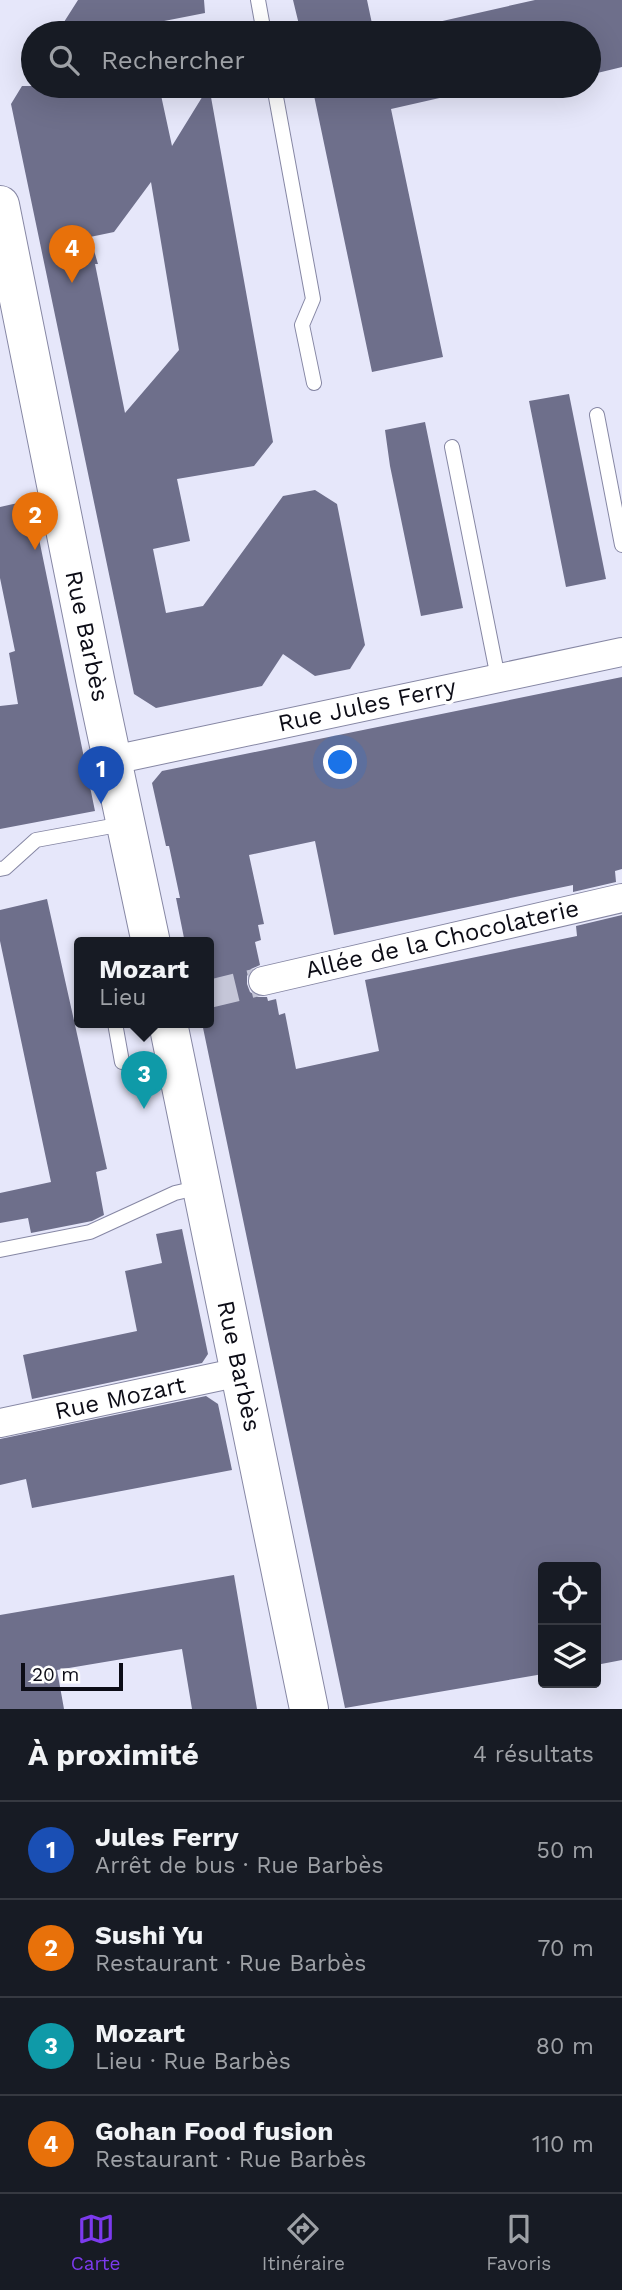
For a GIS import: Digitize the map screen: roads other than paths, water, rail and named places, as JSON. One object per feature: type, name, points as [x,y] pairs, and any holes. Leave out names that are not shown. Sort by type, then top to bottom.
[{"type":"main road","name":"Rue Barbès","points":[[0,205],[126,823],[144,937]]},
{"type":"main road","name":"Rue Barbès","points":[[168,1028],[309,1709]]},
{"type":"street","name":"Rue Jules Ferry","points":[[113,760],[622,652]]},
{"type":"street","name":"Allée de la Chocolaterie","points":[[263,981],[622,898]]},
{"type":"street","name":"Rue Mozart","points":[[0,1423],[240,1372]]},
{"type":"lane","points":[[258,0],[262,21]]},
{"type":"lane","points":[[276,98],[313,299],[302,325],[314,383]]},
{"type":"lane","points":[[597,415],[622,545]]},
{"type":"lane","points":[[452,447],[498,678]]},
{"type":"lane","points":[[0,869],[5,868],[36,841],[126,823]]},
{"type":"lane","points":[[116,1028],[122,1062]]},
{"type":"lane","points":[[0,1250],[90,1232],[175,1193],[201,1186]]},
{"type":"tunnel","points":[[214,993],[263,981]]},
{"type":"place","name":"Gohan Food fusion","points":[[72,283]]},
{"type":"place","name":"Sushi Yu","points":[[35,550]]},
{"type":"place","name":"Jules Ferry","points":[[101,804]]},
{"type":"place","name":"Mozart","points":[[144,1109]]}]
